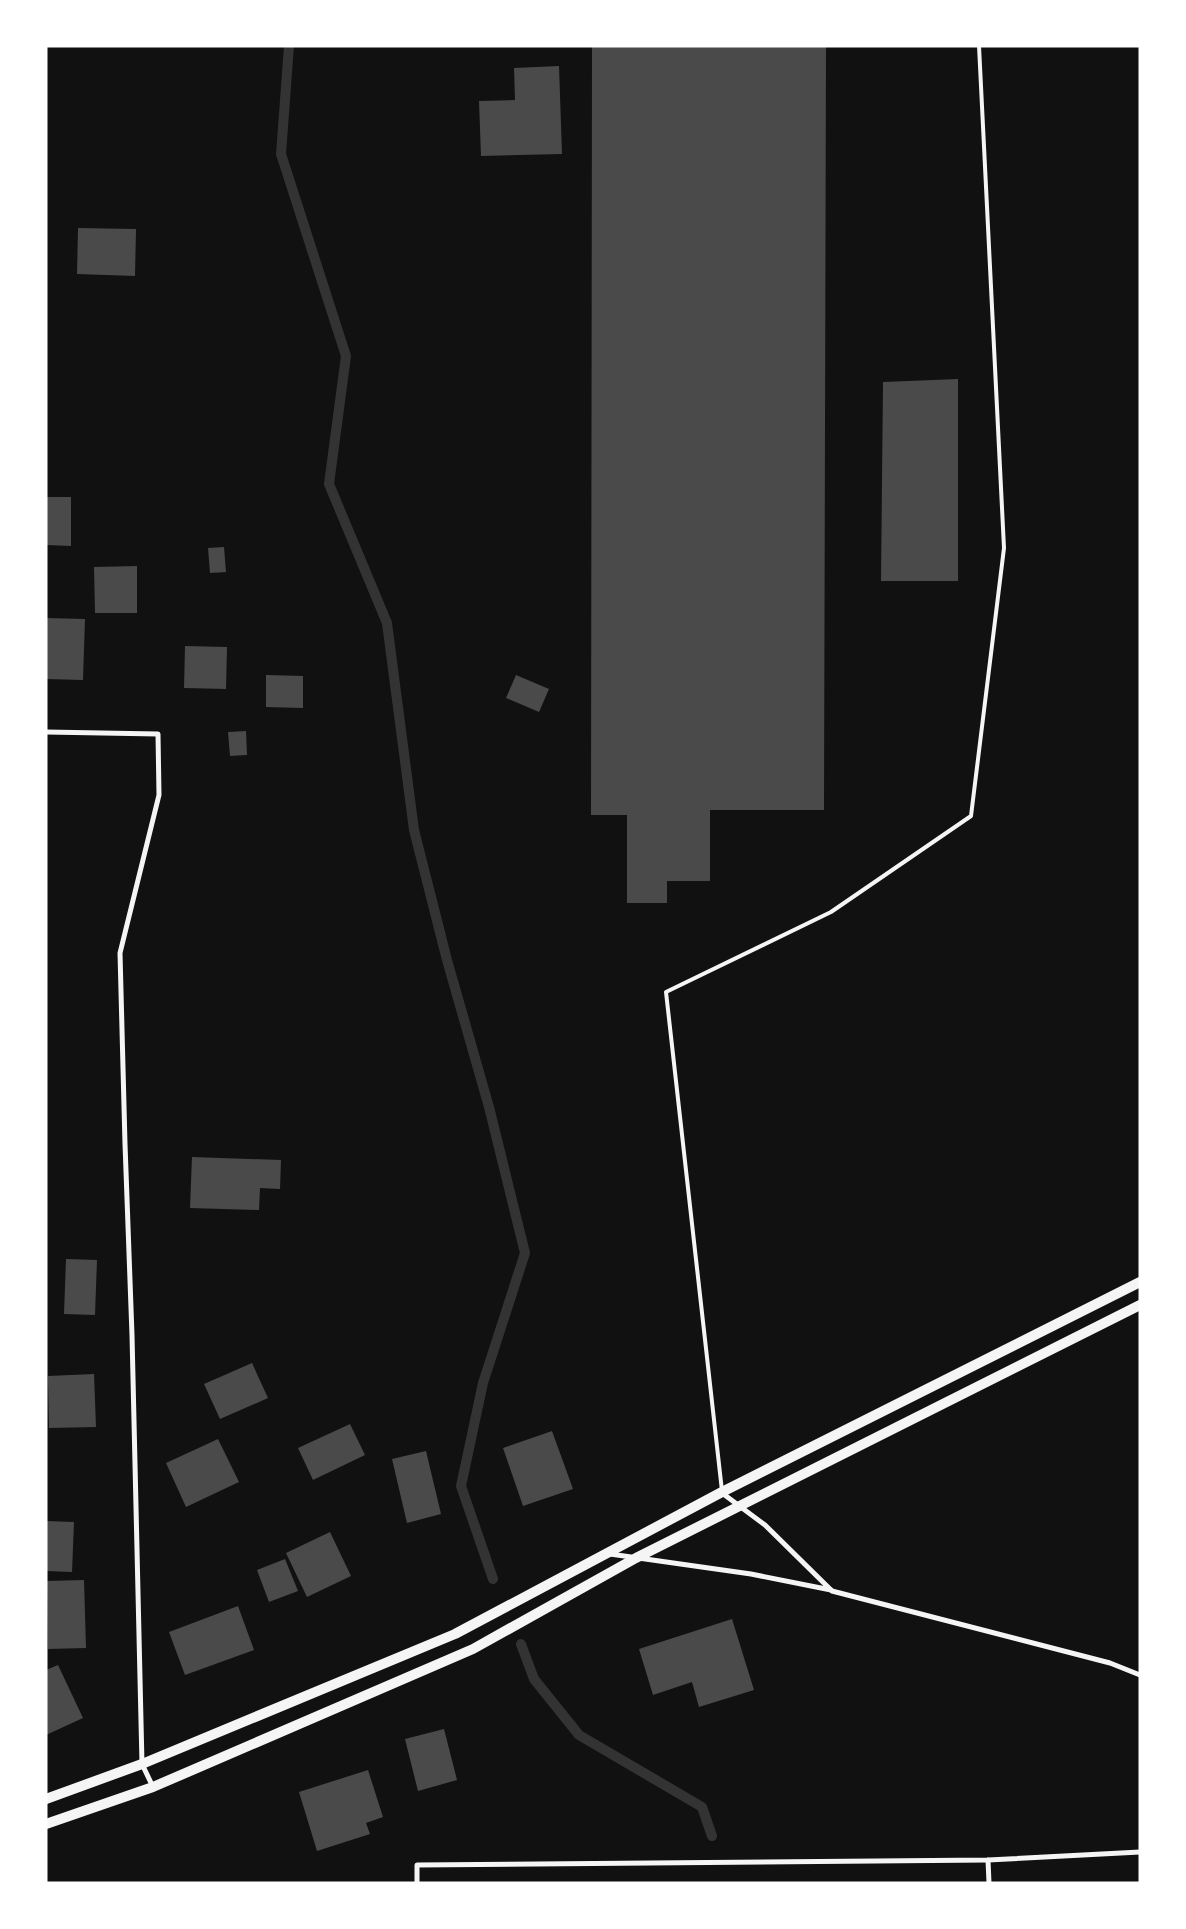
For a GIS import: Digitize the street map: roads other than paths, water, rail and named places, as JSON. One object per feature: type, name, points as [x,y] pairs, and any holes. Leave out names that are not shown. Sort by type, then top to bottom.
[{"type":"main road","points":[[46,1799],[142,1764],[455,1634],[722,1492],[1140,1282]]},
{"type":"main road","points":[[46,1824],[153,1787],[473,1649],[636,1558],[1140,1305]]},
{"type":"street","points":[[46,732],[158,734],[159,795],[120,953],[132,1335],[142,1764],[153,1787]]},
{"type":"street","points":[[722,1492],[765,1525],[832,1590]]},
{"type":"street","points":[[607,1553],[751,1574],[832,1590],[1110,1663],[1140,1675]]},
{"type":"street","points":[[417,1883],[417,1865],[988,1860],[1140,1852]]},
{"type":"street","points":[[988,1860],[989,1883]]},
{"type":"lane","points":[[722,1492],[666,992],[831,912],[971,816],[1004,548],[979,46]]},
{"type":"waterway","points":[[289,46],[281,154],[346,356],[329,484],[387,623],[414,830],[447,960],[489,1107],[525,1253],[483,1383],[461,1486],[493,1579]]},
{"type":"waterway","points":[[521,1644],[534,1679],[579,1735],[702,1807],[712,1836]]}]
